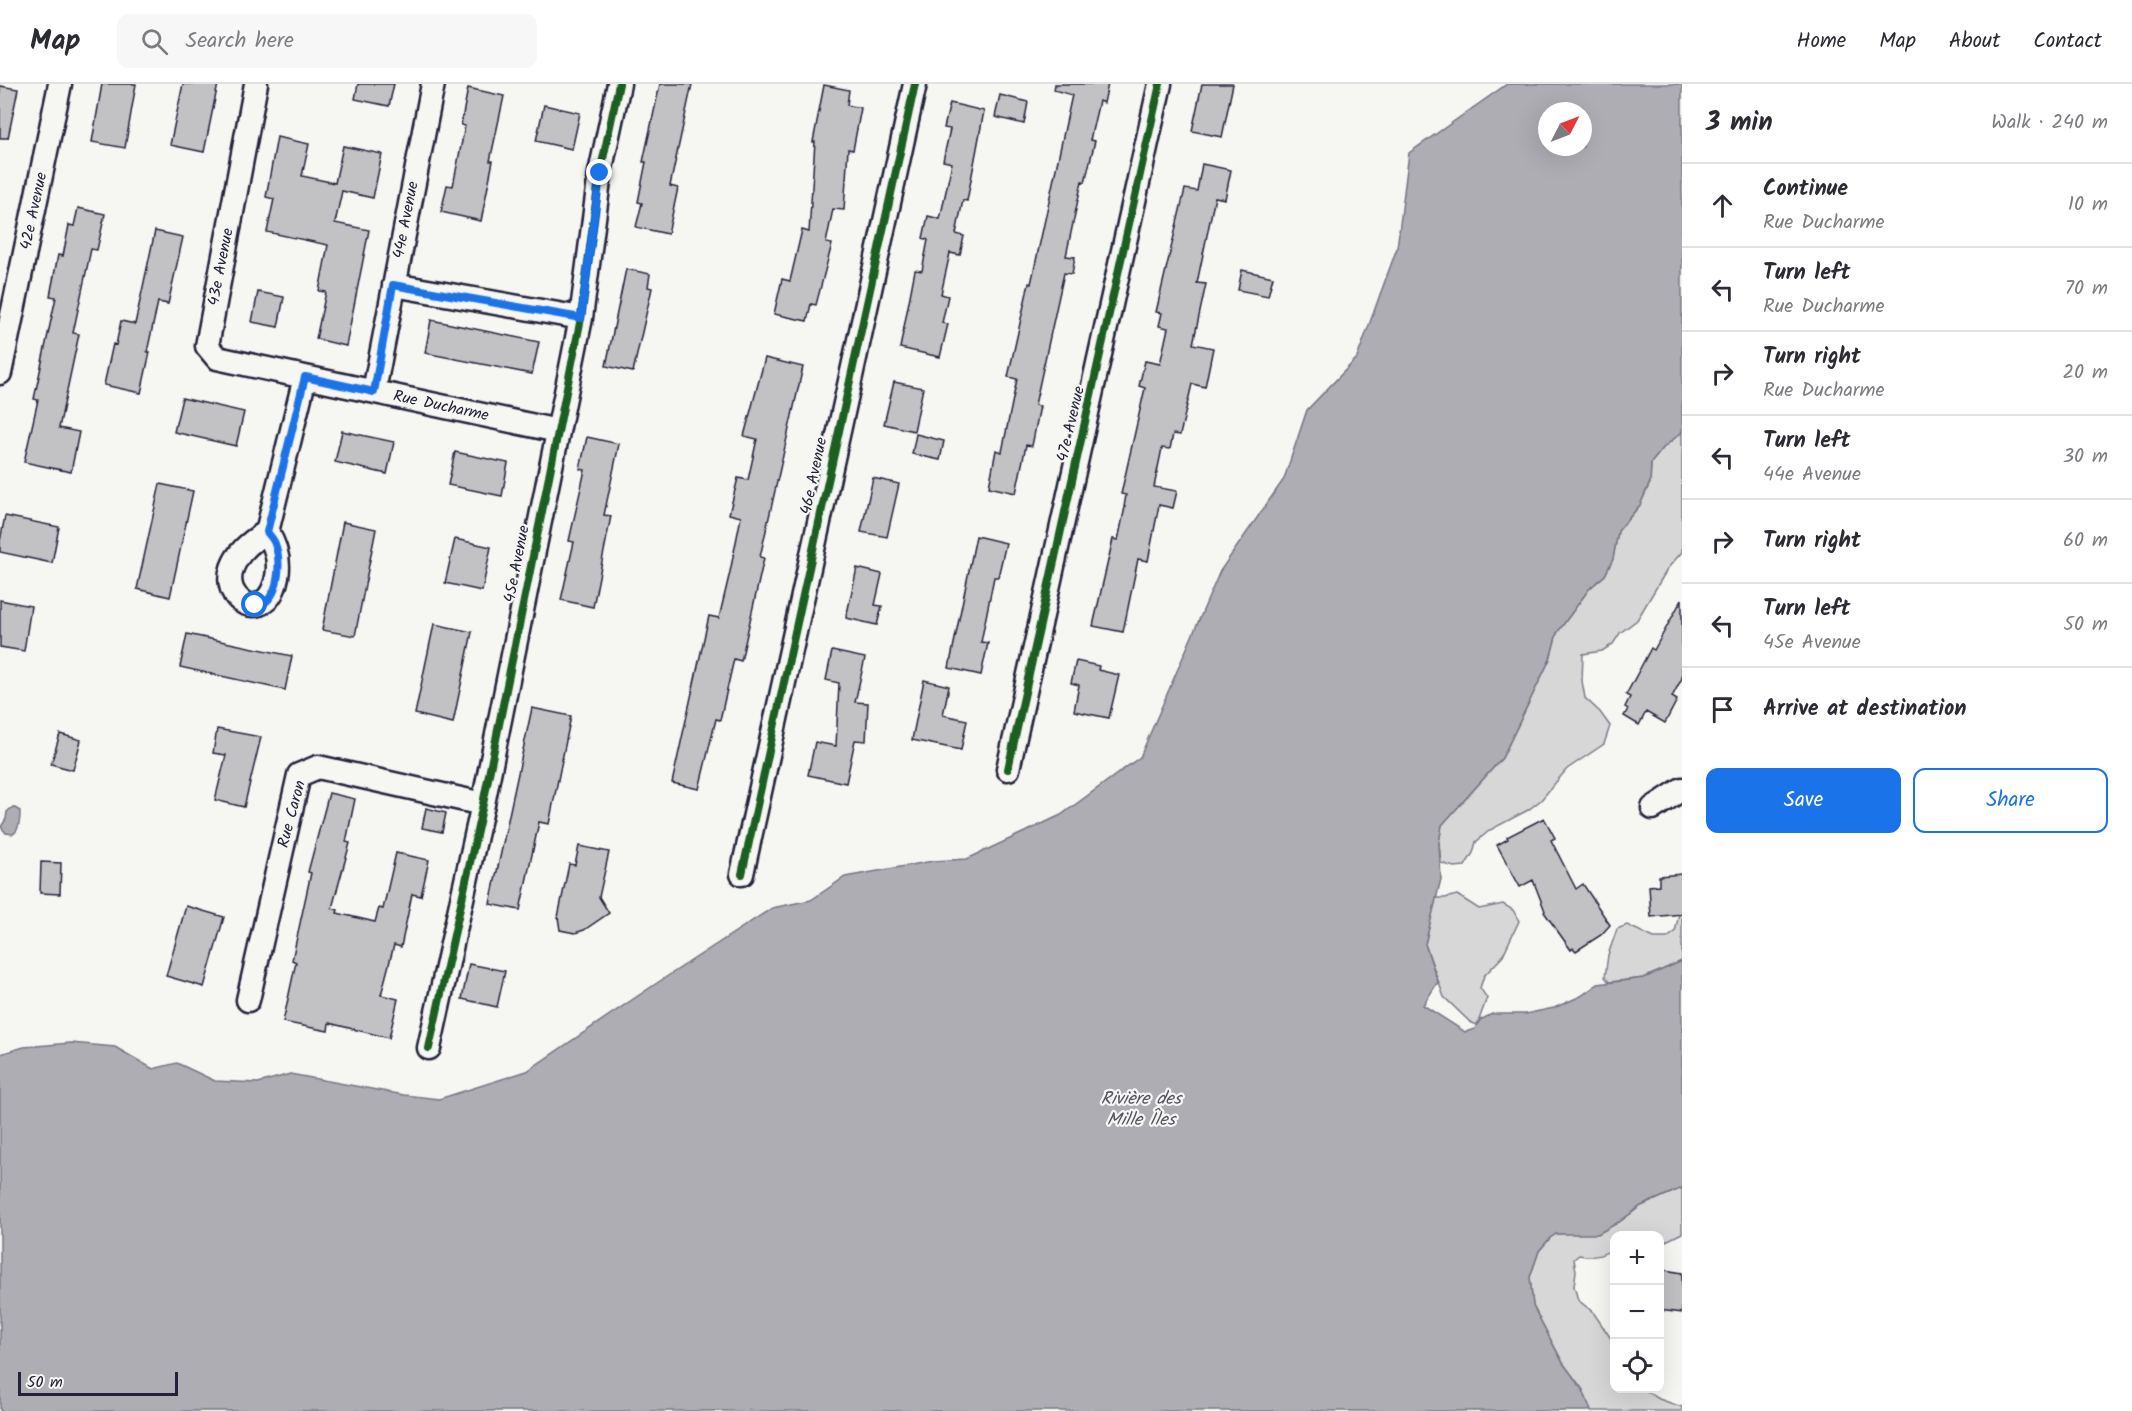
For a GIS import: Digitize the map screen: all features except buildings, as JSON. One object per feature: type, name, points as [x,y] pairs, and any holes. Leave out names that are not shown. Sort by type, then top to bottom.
[{"type":"street","name":"42e Avenue","points":[[0,373],[60,84]]},
{"type":"street","name":"43e Avenue","points":[[256,84],[207,346],[218,358],[305,377]]},
{"type":"street","name":"44e Avenue","points":[[374,392],[433,84]]},
{"type":"street","name":"45e Avenue","points":[[429,1048],[483,804],[581,318],[600,173],[619,84]]},
{"type":"street","name":"46e Avenue","points":[[741,874],[915,84]]},
{"type":"street","name":"47e Avenue","points":[[1008,769],[1160,84]]},
{"type":"street","points":[[393,285],[581,318]]},
{"type":"street","name":"Rue Ducharme","points":[[305,377],[558,431]]},
{"type":"street","points":[[267,532],[305,377]]},
{"type":"street","name":"Rue Caron","points":[[248,1000],[299,775],[318,766],[483,804]]},
{"type":"street","points":[[1653,808],[1682,789]]},
{"type":"shaded area","points":[[1682,432],[1682,552],[1668,568],[1637,620],[1620,633],[1613,644],[1602,651],[1583,654],[1582,681],[1585,698],[1600,712],[1610,726],[1604,744],[1567,769],[1541,800],[1528,810],[1490,830],[1476,842],[1473,853],[1465,866],[1454,867],[1441,863],[1439,843],[1442,825],[1502,758],[1550,659],[1557,633],[1589,589],[1605,575],[1613,559],[1618,531],[1640,505],[1650,483],[1651,463],[1664,447]]},
{"type":"shaded area","points":[[1457,895],[1479,909],[1503,904],[1513,910],[1519,921],[1502,957],[1484,976],[1480,988],[1487,998],[1477,1025],[1470,1022],[1444,997],[1425,944],[1436,898]]},
{"type":"shaded area","points":[[1679,914],[1682,914],[1682,961],[1644,978],[1609,982],[1605,977],[1608,955],[1617,929],[1627,925],[1654,938],[1667,938],[1675,932]]},
{"type":"shaded area","points":[[1682,1188],[1682,1233],[1664,1242],[1664,1231],[1610,1231],[1610,1251],[1602,1255],[1579,1255],[1574,1259],[1576,1271],[1574,1286],[1578,1300],[1593,1312],[1610,1337],[1610,1393],[1649,1393],[1682,1407],[1682,1411],[1591,1411],[1583,1390],[1563,1363],[1533,1306],[1530,1277],[1539,1251],[1556,1234],[1571,1233],[1619,1222],[1641,1206]]},
{"type":"water","name":"Rivière des Mille Îles","points":[[1507,84],[1682,84],[1682,432],[1664,447],[1651,463],[1650,482],[1640,505],[1618,531],[1613,559],[1605,575],[1589,589],[1557,633],[1550,659],[1502,758],[1442,825],[1439,843],[1441,879],[1425,944],[1438,982],[1423,1005],[1465,1032],[1475,1029],[1480,1020],[1492,1014],[1525,1014],[1554,1008],[1581,996],[1598,984],[1644,978],[1682,961],[1682,1188],[1641,1206],[1598,1234],[1556,1234],[1539,1251],[1530,1277],[1533,1306],[1563,1363],[1583,1390],[1591,1411],[0,1411],[0,1054],[24,1047],[71,1043],[115,1047],[153,1069],[177,1063],[215,1081],[258,1083],[290,1074],[404,1095],[439,1099],[527,1071],[772,908],[811,900],[845,877],[933,861],[967,859],[1061,815],[1140,757],[1220,571],[1284,479],[1307,410],[1357,358],[1397,248],[1409,153]]},
{"type":"water","points":[[13,807],[20,811],[18,827],[13,834],[6,833],[1,827],[7,812]]},
{"type":"cycle path","points":[[429,1048],[483,804],[581,318],[600,173],[619,84]]},
{"type":"cycle path","points":[[742,874],[915,84]]},
{"type":"cycle path","points":[[1008,769],[1160,84]]},
{"type":"route","points":[[255,605],[264,603],[276,584],[278,572],[275,544],[267,532],[305,377],[374,392],[393,285],[581,318],[600,173]]}]
